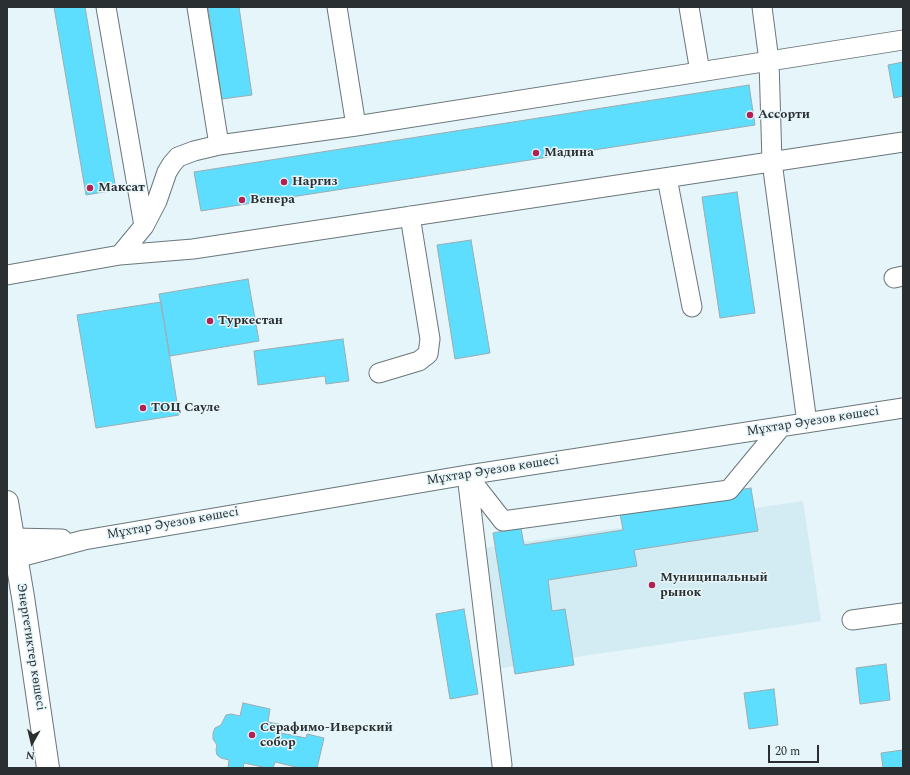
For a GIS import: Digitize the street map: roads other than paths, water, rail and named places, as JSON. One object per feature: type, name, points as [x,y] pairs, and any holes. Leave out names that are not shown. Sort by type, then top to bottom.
[{"type":"main road","name":"Энергетиктер көшесі","points":[[7,502],[11,549],[48,768]]},
{"type":"street","points":[[106,7],[144,226]]},
{"type":"street","points":[[197,7],[219,146]]},
{"type":"street","points":[[337,7],[356,126]]},
{"type":"street","points":[[689,7],[700,72]]},
{"type":"street","points":[[762,7],[769,61],[772,162],[807,423]]},
{"type":"street","points":[[120,255],[144,226],[157,201],[167,172],[172,164],[178,157],[194,151],[903,40]]},
{"type":"street","points":[[7,275],[120,255],[193,249],[903,142]]},
{"type":"street","points":[[667,178],[692,307]]},
{"type":"street","points":[[379,374],[419,361],[428,354],[430,339],[410,216]]},
{"type":"street","name":"Мұхтар Әуезов көшесі","points":[[11,549],[84,540],[467,475],[903,408]]},
{"type":"street","points":[[467,475],[504,520],[730,490],[781,427]]},
{"type":"street","points":[[467,475],[502,764]]},
{"type":"street","points":[[852,620],[903,613]]},
{"type":"place","name":"Ассорти","points":[[750,115]]},
{"type":"place","name":"Мадина","points":[[536,153]]},
{"type":"place","name":"Наргиз","points":[[284,182]]},
{"type":"place","name":"Максат","points":[[90,188]]},
{"type":"place","name":"Венера","points":[[242,200]]},
{"type":"place","name":"Туркестан","points":[[210,321]]},
{"type":"place","name":"ТОЦ Сауле","points":[[143,408]]},
{"type":"place","name":"Муниципальный рынок","points":[[652,585]]},
{"type":"place","name":"Серафимо-Иверский собор","points":[[252,735]]}]
